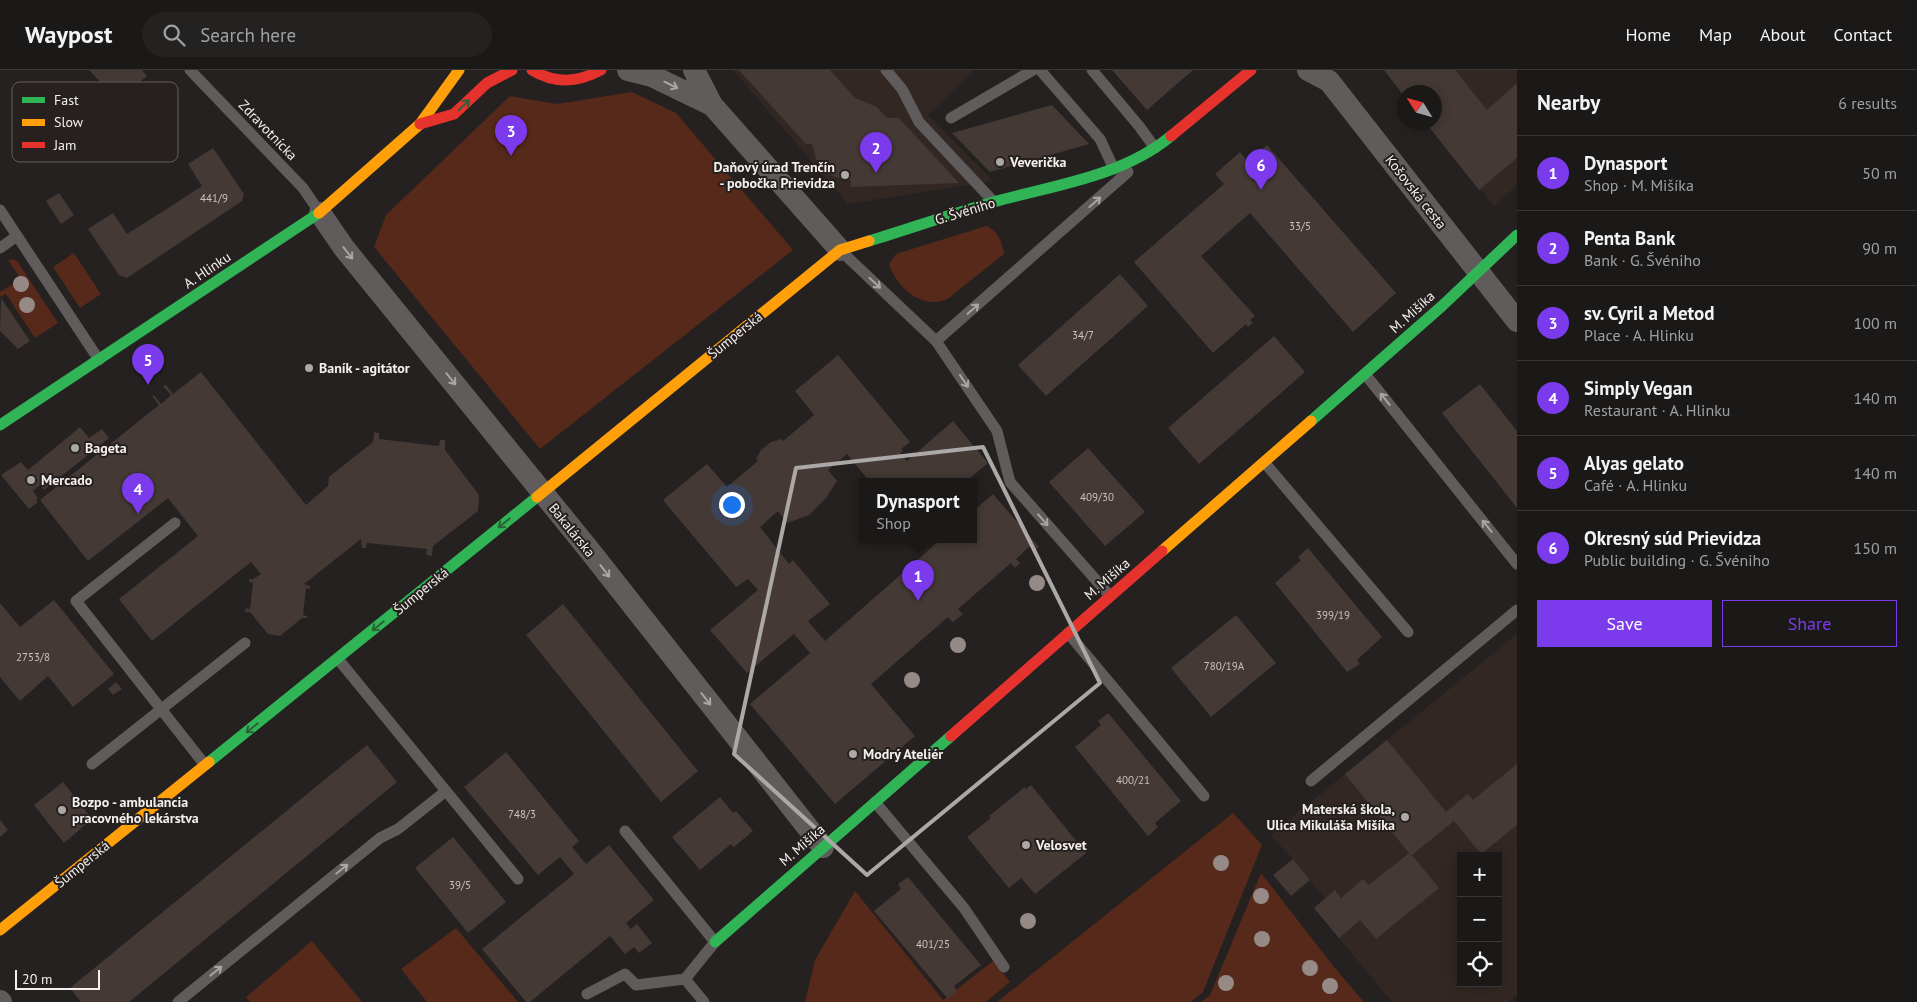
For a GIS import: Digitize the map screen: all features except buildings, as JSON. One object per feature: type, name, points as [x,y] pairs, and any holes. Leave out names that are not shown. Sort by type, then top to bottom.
[{"type":"street","name":"A. Hlinku","points":[[0,425],[320,213],[420,124],[459,70]]},
{"type":"street","name":"A. Hlinku","points":[[420,124],[454,114],[487,83],[512,70]]},
{"type":"street","points":[[532,70],[547,78],[566,81],[579,80],[601,70]]},
{"type":"street","points":[[628,70],[652,76],[712,105]]},
{"type":"street","points":[[694,70],[712,105],[840,250]]},
{"type":"street","name":"G. Švéniho","points":[[840,250],[994,202],[1114,169],[1155,149],[1251,70]]},
{"type":"street","name":"Košovská cesta","points":[[1308,70],[1330,82],[1517,321]]},
{"type":"street","name":"Bakalárska","points":[[320,213],[344,248],[542,492],[823,847]]},
{"type":"street","name":"M. Mišíka","points":[[715,942],[1365,374],[1517,236]]},
{"type":"street","name":"Šumperská","points":[[0,930],[338,659],[840,250]]},
{"type":"lane","name":"Zdravotnícka","points":[[190,70],[303,188],[320,213]]},
{"type":"lane","points":[[886,70],[902,89],[919,122],[994,202]]},
{"type":"lane","points":[[951,118],[1033,70]]},
{"type":"lane","points":[[1040,70],[1100,140],[1114,169]]},
{"type":"lane","points":[[936,341],[1155,149],[1139,126],[1092,70]]},
{"type":"lane","points":[[0,210],[99,360]]},
{"type":"lane","points":[[0,248],[17,236]]},
{"type":"lane","points":[[840,250],[936,341],[997,431],[1010,482],[1110,597]]},
{"type":"lane","points":[[1365,374],[1517,564]]},
{"type":"lane","points":[[1264,462],[1408,632]]},
{"type":"lane","points":[[175,523],[76,601],[205,765]]},
{"type":"lane","points":[[1311,781],[1517,610]]},
{"type":"lane","points":[[1068,633],[1204,796]]},
{"type":"lane","points":[[92,764],[244,643]]},
{"type":"lane","points":[[338,659],[518,879]]},
{"type":"lane","points":[[178,1002],[380,838],[398,829],[446,791]]},
{"type":"lane","points":[[875,802],[964,908],[1004,967]]},
{"type":"lane","points":[[587,994],[625,974],[636,985],[685,979],[715,942],[625,831]]},
{"type":"lane","points":[[685,979],[704,1002]]},
{"type":"highlighted area","points":[[983,447],[1100,683],[867,875],[734,754],[796,468]]},
{"type":"shaded area","points":[[733,70],[973,70],[928,115],[993,181],[848,204]]},
{"type":"shaded area","points":[[1385,70],[1517,70],[1517,185],[1494,206],[1433,130],[1442,130],[1442,85],[1397,85]]},
{"type":"shaded area","points":[[632,92],[676,113],[793,250],[540,449],[374,247],[386,215],[510,96],[557,104]]},
{"type":"shaded area","points":[[986,226],[999,237],[1004,254],[947,299],[936,302],[918,298],[910,294],[903,287],[892,272],[889,264],[896,254]]},
{"type":"shaded area","points":[[74,253],[101,294],[80,308],[53,267]]},
{"type":"shaded area","points":[[13,259],[17,261],[58,323],[35,338],[6,294],[0,297],[0,292],[21,279],[8,260]]},
{"type":"shaded area","name":"Materská škola, Ulica Mikuláša Mišíka","points":[[1517,634],[1517,995],[1508,1002],[1392,1002],[1314,908],[1325,899],[1293,859],[1270,835]]},
{"type":"shaded area","points":[[1233,813],[1262,845],[1203,992],[1191,1002],[997,1002]]},
{"type":"shaded area","points":[[1261,873],[1334,967],[1364,1002],[1201,1002],[1210,995]]},
{"type":"shaded area","points":[[855,891],[943,1000],[993,961],[1010,982],[986,1002],[805,1002],[815,960]]},
{"type":"shaded area","points":[[456,928],[518,1002],[427,1002],[401,969]]},
{"type":"shaded area","points":[[312,941],[362,1002],[250,1002],[246,997]]},
{"type":"traffic: fast","points":[[869,241],[997,201],[1088,178],[1132,161],[1152,150],[1171,136]]},
{"type":"traffic: fast","points":[[0,425],[319,213]]},
{"type":"traffic: fast","points":[[1311,421],[1442,306],[1517,235]]},
{"type":"traffic: fast","points":[[209,762],[537,497]]},
{"type":"traffic: fast","points":[[715,942],[951,736]]},
{"type":"traffic: slow","points":[[319,213],[420,124],[459,70]]},
{"type":"traffic: slow","points":[[537,497],[840,250],[869,241]]},
{"type":"traffic: slow","points":[[1162,551],[1311,421]]},
{"type":"traffic: slow","points":[[0,930],[209,762]]},
{"type":"traffic: jam","points":[[420,124],[454,114],[487,83],[512,70]]},
{"type":"traffic: jam","points":[[532,70],[558,80],[575,79],[601,70]]},
{"type":"traffic: jam","points":[[1171,136],[1251,70]]},
{"type":"traffic: jam","points":[[951,736],[1162,551]]},
{"type":"place","name":"sv. Cyril a Metod","points":[[511,156]]},
{"type":"place","name":"Veverička","points":[[1000,162]]},
{"type":"place","name":"Penta Bank","points":[[876,173]]},
{"type":"place","name":"Daňový úrad Trenčín - pobočka Prievidza","points":[[845,175]]},
{"type":"place","name":"Okresný súd Prievidza","points":[[1261,190]]},
{"type":"place","name":"Baník - agitátor","points":[[309,368]]},
{"type":"place","name":"Alyas gelato","points":[[148,385]]},
{"type":"place","name":"Bageta","points":[[75,448]]},
{"type":"place","name":"Mercado","points":[[31,480]]},
{"type":"place","name":"Simply Vegan","points":[[138,514]]},
{"type":"place","name":"Dynasport","points":[[918,601]]},
{"type":"place","name":"Modrý Ateliér","points":[[853,754]]},
{"type":"place","name":"Bozpo - ambulancia pracovného lekárstva","points":[[62,810]]},
{"type":"place","name":"Materská škola, Ulica Mikuláša Mišíka","points":[[1405,817]]},
{"type":"place","name":"Velosvet","points":[[1026,845]]}]
